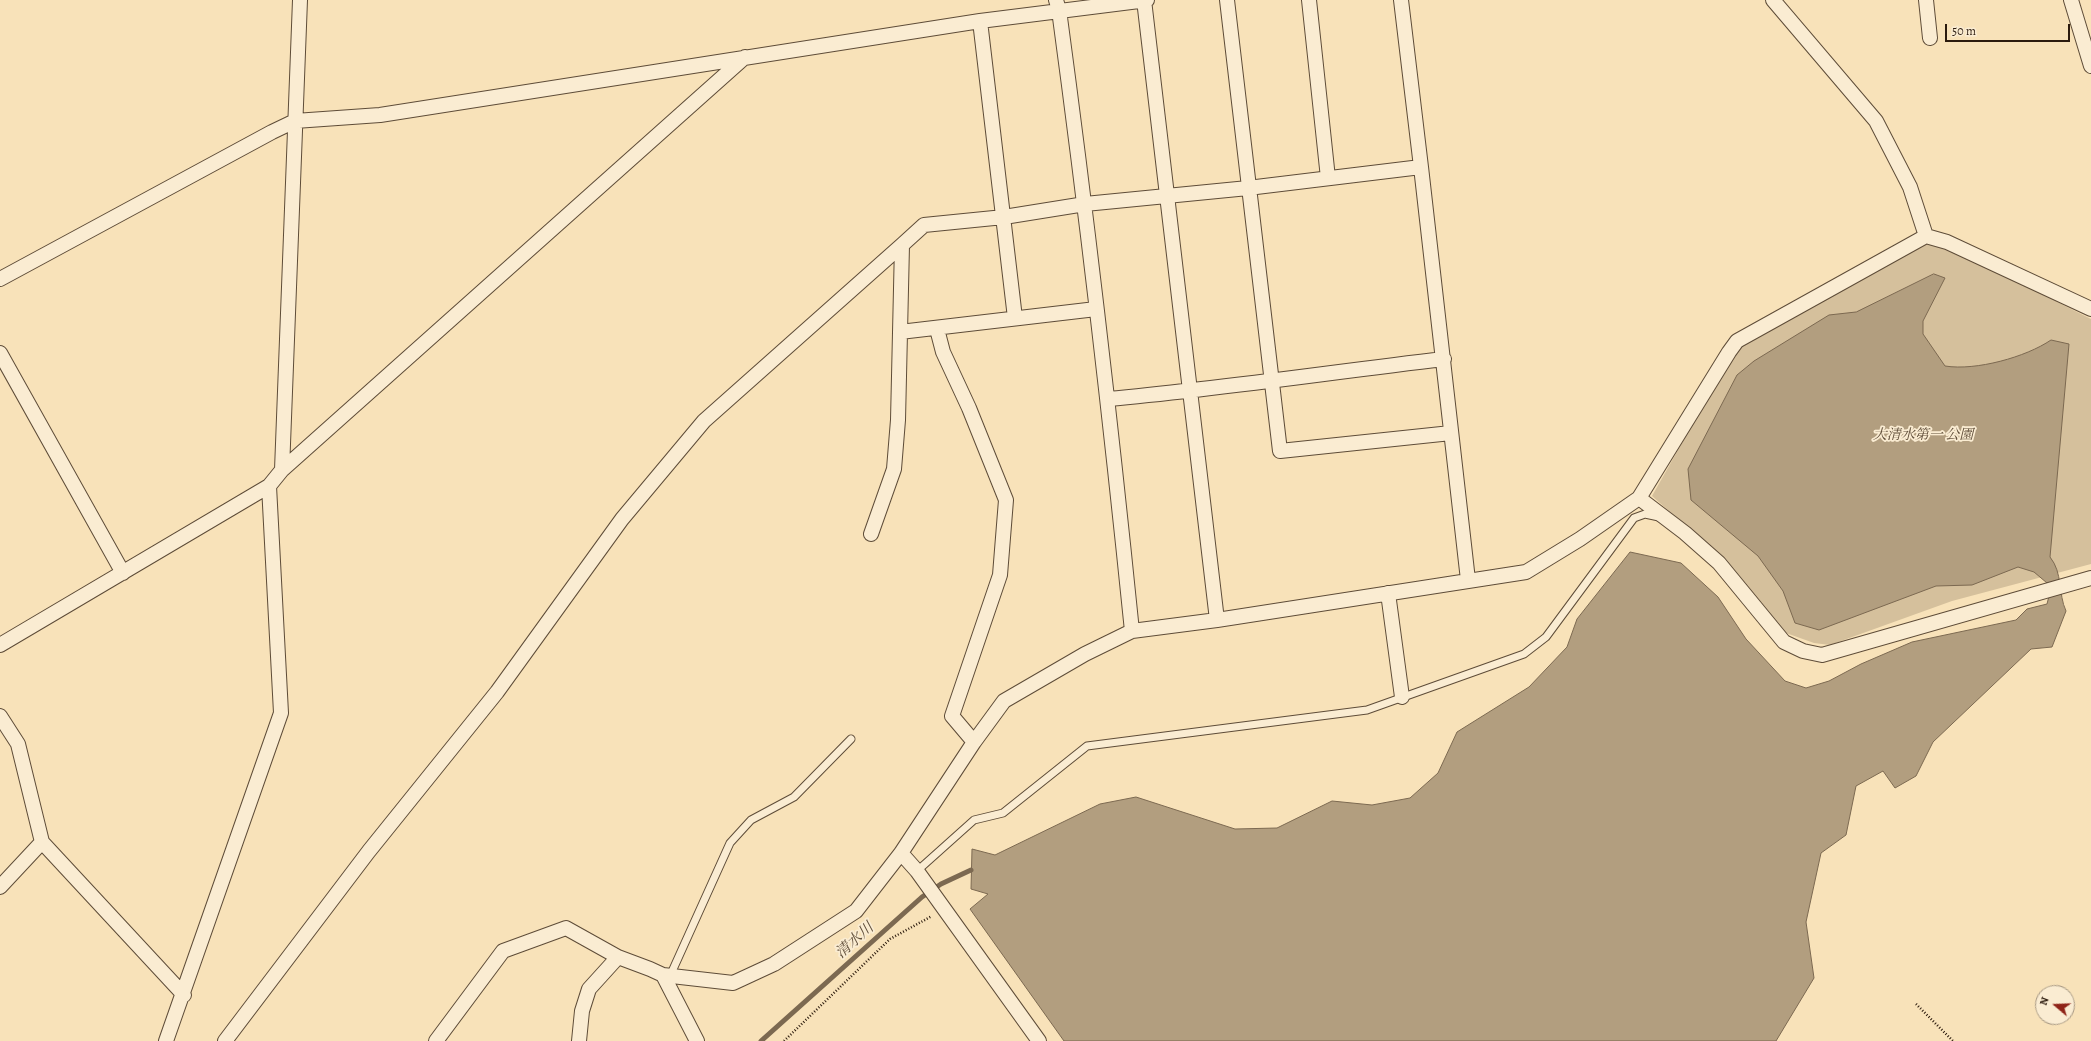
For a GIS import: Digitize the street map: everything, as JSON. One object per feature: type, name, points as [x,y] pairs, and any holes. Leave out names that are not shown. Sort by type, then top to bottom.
[{"type":"street","points":[[282,470],[300,0]]},
{"type":"street","points":[[0,278],[272,132],[295,122],[380,115],[745,57],[980,22],[1058,5],[1145,0],[1166,196],[1217,620]]},
{"type":"street","points":[[1227,0],[1280,451],[1451,433]]},
{"type":"street","points":[[1309,0],[1328,178]]},
{"type":"street","points":[[1401,0],[1444,359],[1468,580]]},
{"type":"street","points":[[1773,0],[1876,121],[1910,187],[1926,236]]},
{"type":"street","points":[[1926,0],[1930,38]]},
{"type":"street","points":[[2071,0],[2091,66]]},
{"type":"street","points":[[1058,5],[1085,204],[1096,310],[1108,399],[1132,631]]},
{"type":"street","points":[[980,22],[1015,318]]},
{"type":"street","points":[[0,645],[269,486],[282,470],[745,57]]},
{"type":"street","points":[[225,1041],[369,851],[497,692],[622,519],[704,421],[924,225],[1004,217],[1085,204],[1248,188],[1421,167]]},
{"type":"street","points":[[436,1041],[503,951],[566,928],[618,957],[667,976],[733,983],[774,964],[856,911],[901,853],[974,742],[1004,701],[1085,654],[1132,631],[1217,620],[1526,572],[1580,539],[1639,498],[1737,341],[1926,236],[1947,242],[2091,309]]},
{"type":"street","points":[[871,534],[894,469],[898,420],[902,245]]},
{"type":"street","points":[[900,332],[1096,310]]},
{"type":"street","points":[[937,329],[943,352],[969,408],[1006,500],[1000,574],[952,716],[974,742]]},
{"type":"street","points":[[0,353],[123,573]]},
{"type":"street","points":[[1108,399],[1190,392],[1272,380],[1444,359]]},
{"type":"street","points":[[166,1041],[184,995],[281,713],[269,486]]},
{"type":"street","points":[[1639,498],[1667,519],[1719,563],[1784,642],[1803,651],[1822,655],[2091,578]]},
{"type":"street","points":[[1388,593],[1402,697]]},
{"type":"street","points":[[0,716],[18,744],[42,842],[184,995]]},
{"type":"street","points":[[0,887],[42,842]]},
{"type":"street","points":[[901,853],[921,875],[1039,1041]]},
{"type":"street","points":[[579,1041],[582,1011],[589,989],[618,957]]},
{"type":"street","points":[[667,976],[697,1041]]},
{"type":"lane","points":[[921,875],[974,820],[1002,813],[1087,746],[1367,710],[1524,654],[1546,637],[1634,518],[1645,514],[1667,519]]},
{"type":"lane","points":[[667,976],[730,843],[751,820],[794,797],[851,739]]},
{"type":"path","points":[[784,1041],[890,939],[944,907]]},
{"type":"path","points":[[1916,1004],[1953,1041]]},
{"type":"green space","name":"大清水第一 公園","points":[[1927,244],[1946,246],[2091,319],[2091,564],[1952,601],[1830,645],[1814,643],[1786,633],[1730,565],[1652,496],[1733,353],[1741,343]]},
{"type":"shaded area","points":[[1934,274],[1945,278],[1923,321],[1923,334],[1945,366],[1971,366],[2000,361],[2028,352],[2051,340],[2069,344],[2050,557],[2057,570],[2066,611],[2052,647],[2031,649],[1933,742],[1916,776],[1895,788],[1883,771],[1856,786],[1846,835],[1821,853],[1806,922],[1814,978],[1776,1041],[1064,1041],[970,909],[988,894],[971,889],[972,849],[995,855],[1100,804],[1136,797],[1235,829],[1277,828],[1332,801],[1372,805],[1410,798],[1438,773],[1457,732],[1529,687],[1567,647],[1577,619],[1630,552],[1681,563],[1718,597],[1746,639],[1785,681],[1806,688],[1829,681],[1861,664],[1912,642],[2016,620],[2027,609],[2047,604],[2049,596],[2047,583],[2034,572],[2018,567],[1972,585],[1936,586],[1819,630],[1795,623],[1783,591],[1758,556],[1691,500],[1688,469],[1737,375],[1754,361],[1829,315],[1856,312]]},
{"type":"waterway","name":"清水川","points":[[761,1041],[922,897],[941,884],[971,870]]}]
